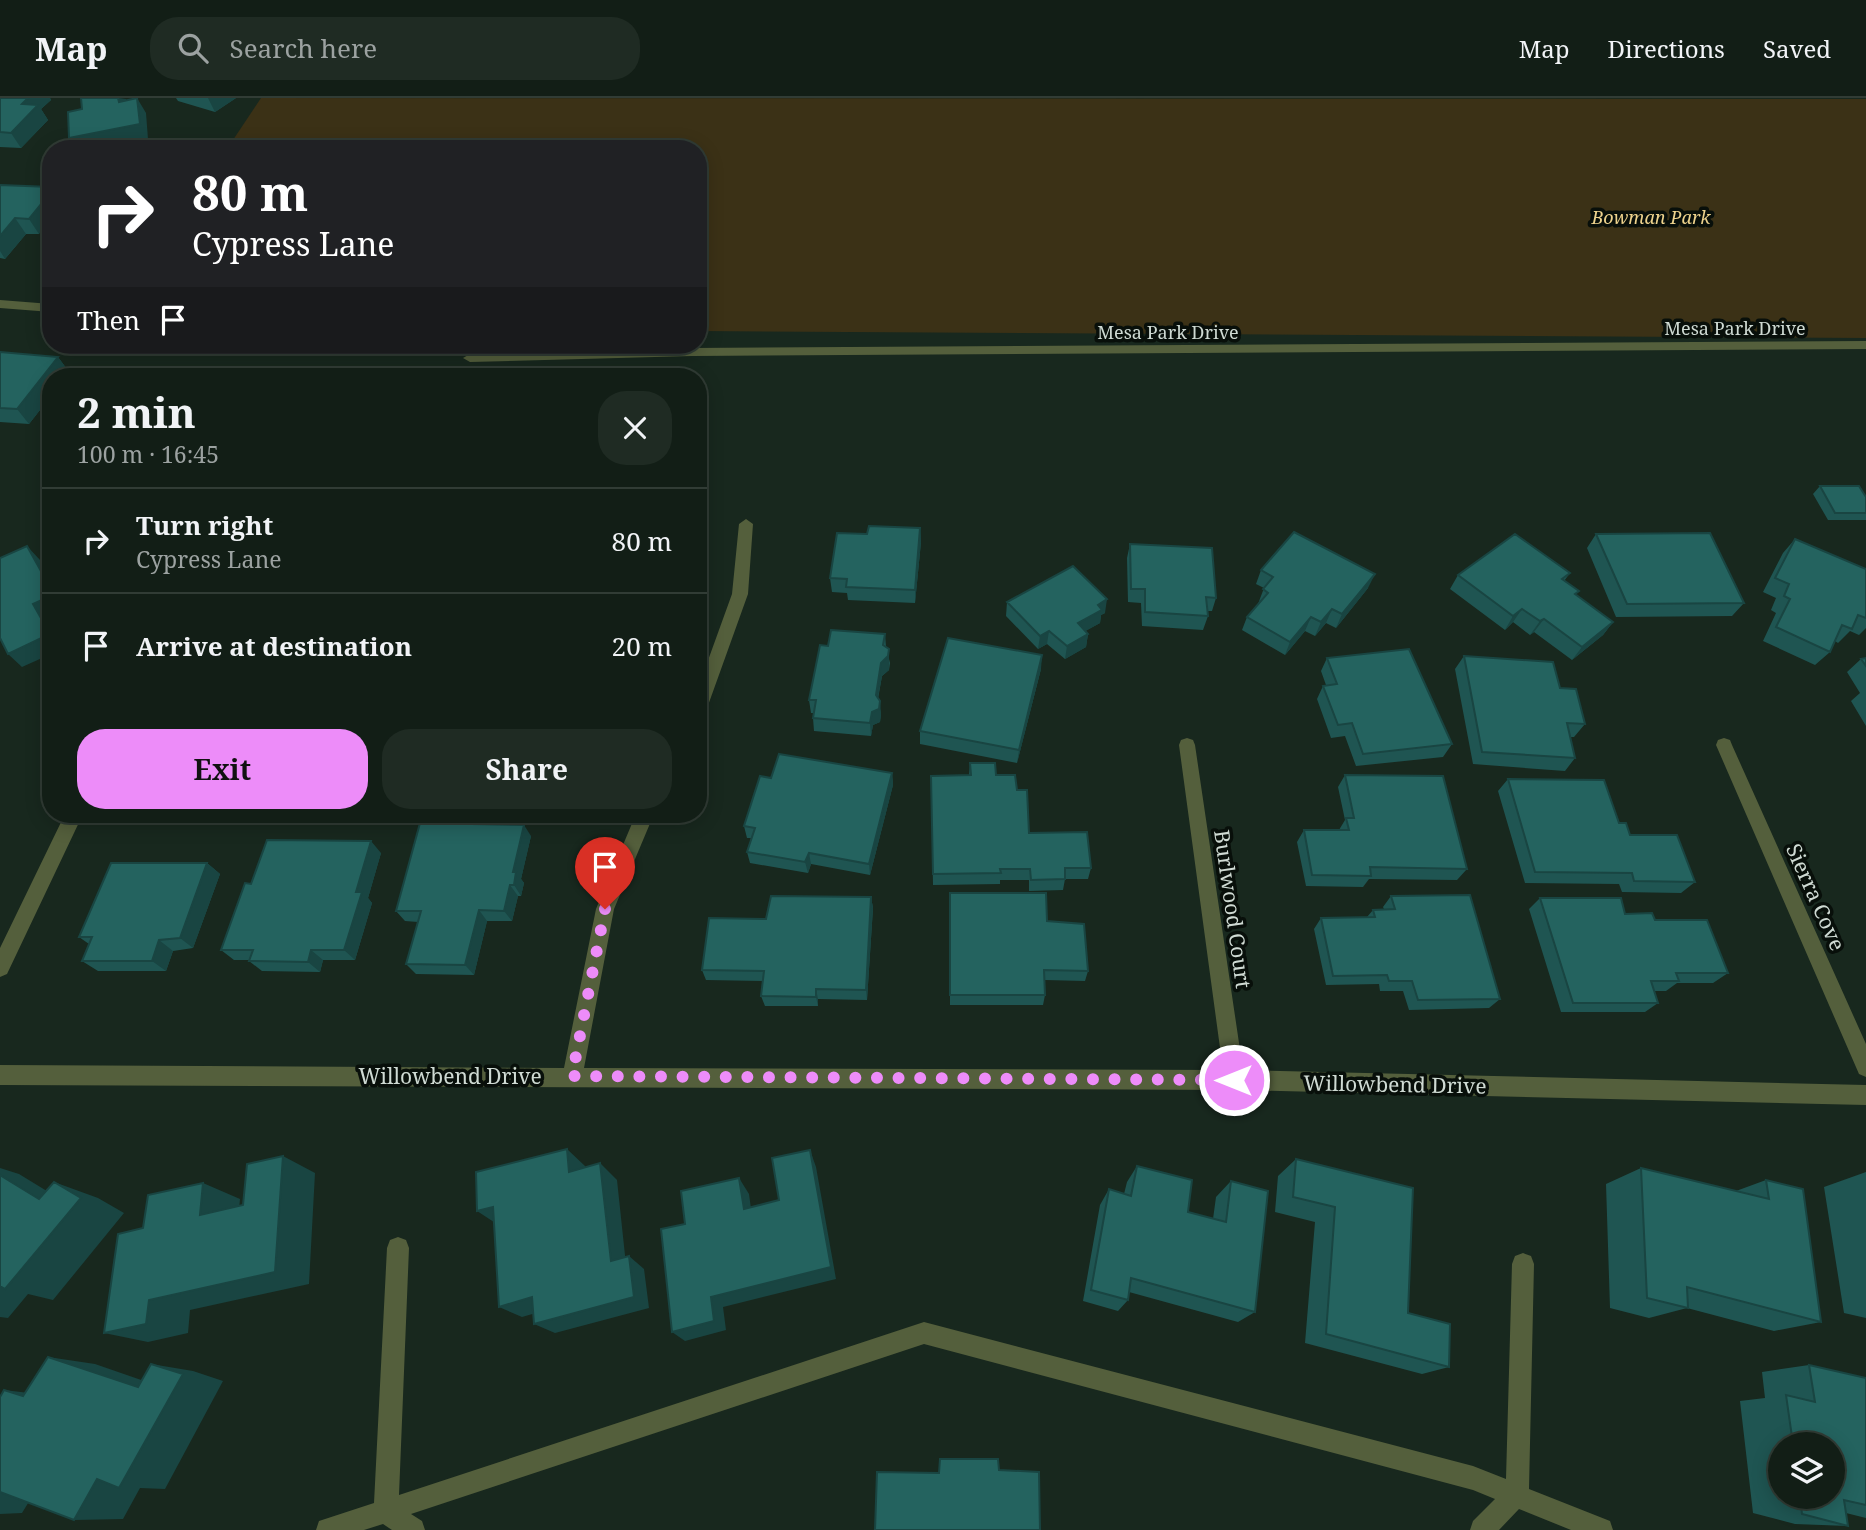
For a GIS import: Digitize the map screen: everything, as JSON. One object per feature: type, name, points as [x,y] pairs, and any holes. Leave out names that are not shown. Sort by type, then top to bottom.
[{"type":"street","points":[[0,304],[42,307]]},
{"type":"street","name":"Mesa Park Drive","points":[[707,352],[1866,345]]},
{"type":"street","name":"Mesa Park Drive","points":[[470,358],[618,354]]},
{"type":"street","points":[[707,686],[740,594],[746,524]]},
{"type":"street","name":"Burlwood Court","points":[[1187,745],[1234,1080]]},
{"type":"street","name":"Sierra Cove","points":[[1724,745],[1866,1067]]},
{"type":"street","points":[[0,968],[70,823]]},
{"type":"street","points":[[572,1076],[605,909],[641,823]]},
{"type":"street","name":"Willowbend Drive","points":[[0,1075],[1234,1080],[1866,1094]]},
{"type":"street","points":[[386,1511],[398,1248]]},
{"type":"street","points":[[1482,1530],[1517,1494],[1523,1264]]},
{"type":"street","points":[[328,1530],[924,1333],[1473,1478],[1601,1530]]},
{"type":"street","points":[[386,1511],[413,1530]]},
{"type":"green space","name":"Bowman Park","points":[[261,98],[1866,99],[1866,338],[707,331],[707,140],[233,140]]},
{"type":"building","points":[[0,98],[28,98],[22,104],[38,105],[11,133],[0,132]]},
{"type":"building","points":[[81,98],[118,98],[119,102],[137,98],[140,124],[69,138],[68,112],[82,109]]},
{"type":"building","points":[[0,185],[42,187],[42,203],[29,219],[15,218],[0,236]]},
{"type":"building","points":[[0,352],[58,357],[49,368],[42,368],[42,377],[17,409],[0,408]]},
{"type":"building","points":[[1820,486],[1859,486],[1866,497],[1866,513],[1835,513]]},
{"type":"building","points":[[869,526],[920,528],[915,590],[846,587],[847,579],[830,578],[837,533],[867,534]]},
{"type":"building","points":[[1294,532],[1375,574],[1342,614],[1332,609],[1321,622],[1311,617],[1290,642],[1247,617],[1268,593],[1263,589],[1273,577],[1261,570]]},
{"type":"building","points":[[1710,533],[1744,603],[1627,604],[1596,534]]},
{"type":"building","points":[[1515,534],[1570,573],[1562,579],[1579,591],[1575,594],[1613,622],[1582,647],[1544,619],[1540,621],[1522,609],[1513,616],[1458,575]]},
{"type":"building","points":[[1795,539],[1866,569],[1866,618],[1858,615],[1852,629],[1842,625],[1830,652],[1776,627],[1790,599],[1784,596],[1789,584],[1775,578]]},
{"type":"building","points":[[1130,544],[1212,548],[1216,598],[1206,597],[1208,616],[1145,612],[1145,589],[1131,589]]},
{"type":"building","points":[[27,546],[42,573],[42,600],[33,604],[42,620],[42,638],[8,654],[0,638],[0,558]]},
{"type":"building","points":[[1073,566],[1107,599],[1098,605],[1102,610],[1078,623],[1088,634],[1067,646],[1049,631],[1040,636],[1007,602]]},
{"type":"building","points":[[831,630],[885,634],[883,645],[889,649],[888,656],[881,663],[876,695],[880,701],[879,709],[872,712],[870,723],[813,718],[816,700],[809,700],[820,645],[828,646]]},
{"type":"building","points":[[948,638],[1042,655],[1019,750],[920,731]]},
{"type":"building","points":[[1409,649],[1452,744],[1363,754],[1352,723],[1338,725],[1323,686],[1337,684],[1327,658]]},
{"type":"building","points":[[1464,656],[1553,662],[1560,688],[1576,689],[1585,724],[1567,723],[1575,758],[1482,752]]},
{"type":"building","points":[[779,754],[892,773],[869,864],[809,853],[805,862],[747,852],[755,828],[744,826],[760,776],[771,778]]},
{"type":"building","points":[[970,763],[995,763],[996,775],[1015,775],[1017,790],[1027,790],[1029,833],[1087,832],[1091,868],[1065,868],[1065,879],[1031,880],[1030,869],[1000,869],[1001,873],[933,874],[931,776],[971,775]]},
{"type":"building","points":[[1345,775],[1443,776],[1467,869],[1370,867],[1371,876],[1312,875],[1304,830],[1349,830],[1346,818],[1354,818]]},
{"type":"building","points":[[1508,779],[1604,780],[1619,823],[1626,823],[1630,835],[1677,835],[1695,882],[1634,881],[1632,873],[1535,872]]},
{"type":"building","points":[[420,823],[524,825],[513,872],[516,872],[514,885],[510,885],[504,911],[479,910],[465,965],[406,964],[421,911],[396,911]]},
{"type":"building","points":[[267,840],[371,841],[356,892],[362,892],[344,950],[311,950],[308,962],[249,961],[253,950],[221,950],[245,883],[251,884]]},
{"type":"building","points":[[111,863],[207,863],[180,938],[159,940],[152,961],[82,961],[92,937],[79,937]]},
{"type":"building","points":[[950,893],[1046,893],[1047,921],[1084,924],[1088,971],[1044,970],[1045,995],[950,995]]},
{"type":"building","points":[[1470,895],[1500,999],[1418,1000],[1412,981],[1389,981],[1387,975],[1333,976],[1321,918],[1375,917],[1373,910],[1395,909],[1391,896]]},
{"type":"building","points":[[771,896],[871,897],[866,990],[816,989],[816,997],[761,996],[764,971],[702,970],[709,918],[766,919]]},
{"type":"building","points":[[1540,898],[1621,898],[1625,914],[1652,913],[1655,920],[1707,920],[1728,973],[1676,973],[1679,981],[1651,981],[1658,1003],[1573,1003]]},
{"type":"building","points":[[567,1149],[569,1172],[600,1163],[611,1261],[629,1256],[634,1297],[534,1324],[532,1297],[499,1307],[493,1207],[477,1211],[476,1172]]},
{"type":"building","points":[[810,1150],[831,1267],[711,1297],[714,1321],[672,1332],[661,1229],[685,1224],[681,1191],[739,1178],[744,1209],[779,1200],[772,1158]]},
{"type":"building","points":[[283,1156],[275,1272],[149,1300],[146,1324],[104,1333],[118,1234],[143,1228],[148,1195],[203,1183],[200,1215],[243,1205],[247,1164]]},
{"type":"building","points":[[1296,1159],[1413,1188],[1408,1313],[1450,1324],[1449,1367],[1326,1334],[1335,1207],[1293,1197]]},
{"type":"building","points":[[1137,1166],[1192,1180],[1188,1212],[1226,1222],[1231,1181],[1268,1191],[1255,1312],[1131,1278],[1128,1300],[1091,1290],[1109,1189],[1131,1196]]},
{"type":"building","points":[[1641,1168],[1769,1199],[1766,1180],[1803,1189],[1821,1322],[1687,1287],[1688,1308],[1647,1298]]},
{"type":"building","points":[[0,1175],[39,1199],[54,1182],[81,1198],[5,1289],[0,1286]]},
{"type":"building","points":[[48,1357],[138,1387],[151,1364],[183,1374],[119,1488],[97,1479],[74,1520],[0,1492],[0,1397],[4,1390],[23,1396]]},
{"type":"building","points":[[1809,1365],[1866,1378],[1866,1505],[1845,1500],[1845,1432],[1791,1432],[1786,1395],[1815,1402]]},
{"type":"building","points":[[940,1459],[998,1459],[999,1470],[1039,1472],[1040,1530],[875,1530],[877,1472],[939,1473]]},
{"type":"building","points":[[1845,1506],[1848,1526],[1802,1514],[1801,1509],[1845,1509]]},
{"type":"route","points":[[605,909],[572,1076],[1234,1080]]}]
